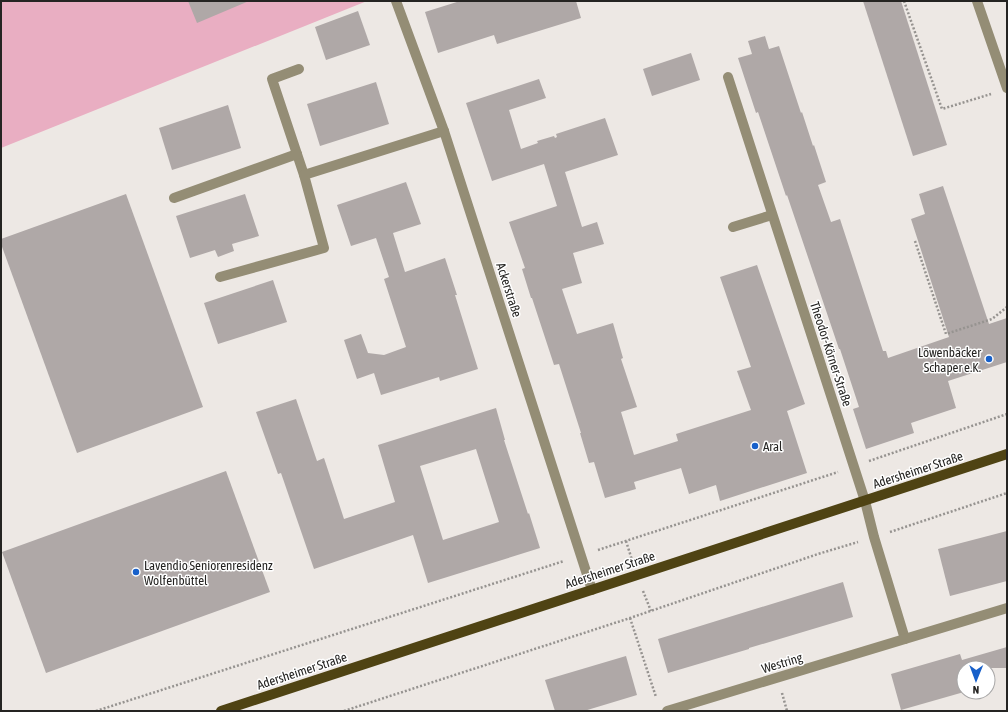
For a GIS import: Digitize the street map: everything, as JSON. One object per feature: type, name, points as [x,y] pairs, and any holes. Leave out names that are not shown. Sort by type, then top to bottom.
[{"type":"main road","name":"Adersheimer Straße","points":[[221,711],[1007,454]]},
{"type":"street","name":"Ackerstraße","points":[[396,1],[444,131],[592,590]]},
{"type":"street","points":[[978,1],[1007,88]]},
{"type":"street","points":[[220,277],[324,248],[304,175],[272,78],[299,69]]},
{"type":"street","name":"Theodor-Körner-Straße","points":[[728,77],[865,501]]},
{"type":"street","points":[[304,175],[444,131]]},
{"type":"street","points":[[174,198],[297,154]]},
{"type":"street","points":[[733,227],[772,215]]},
{"type":"street","points":[[865,501],[874,537],[905,639]]},
{"type":"street","name":"Westring","points":[[667,711],[1007,608]]},
{"type":"path","points":[[904,1],[942,109],[992,93]]},
{"type":"path","points":[[915,241],[946,334],[992,319],[1007,307]]},
{"type":"path","points":[[96,711],[582,556],[1007,414]]},
{"type":"path","points":[[344,711],[1007,493]]},
{"type":"path","points":[[630,618],[658,704]]},
{"type":"shaded area","points":[[1,1],[367,1],[1,148]]},
{"type":"building","points":[[188,1],[249,1],[197,23]]},
{"type":"building","points":[[460,1],[576,1],[581,18],[497,44],[494,35],[438,53],[425,12]]},
{"type":"building","points":[[863,1],[901,1],[947,145],[913,156]]},
{"type":"building","points":[[358,11],[370,45],[326,60],[315,27]]},
{"type":"building","points":[[765,36],[769,49],[779,46],[826,182],[818,185],[831,222],[840,219],[883,351],[886,351],[888,358],[949,337],[911,219],[925,214],[919,194],[943,186],[989,324],[1007,318],[1007,362],[948,381],[956,408],[911,423],[914,433],[866,449],[853,409],[859,407],[787,195],[786,196],[758,112],[756,113],[738,58],[752,54],[748,41]]},
{"type":"building","points":[[691,53],[700,80],[652,96],[643,69]]},
{"type":"building","points":[[539,79],[546,98],[509,110],[521,149],[538,143],[537,141],[554,136],[555,138],[557,137],[556,134],[605,118],[618,155],[565,172],[582,227],[597,222],[604,244],[573,253],[582,283],[562,289],[577,334],[613,323],[623,358],[621,359],[637,407],[621,412],[634,455],[678,441],[676,434],[751,410],[737,371],[751,367],[720,277],[757,265],[805,404],[787,411],[807,473],[720,501],[716,485],[689,494],[681,468],[634,482],[636,489],[605,498],[594,462],[589,463],[559,364],[554,365],[531,298],[522,269],[525,268],[509,222],[557,206],[544,164],[492,181],[466,103]]},
{"type":"building","points":[[376,82],[389,124],[320,146],[307,104]]},
{"type":"building","points":[[228,105],[241,148],[172,170],[159,128]]},
{"type":"building","points":[[406,182],[421,224],[393,233],[405,272],[445,258],[478,369],[440,381],[439,377],[381,395],[374,373],[357,379],[344,340],[361,334],[368,353],[384,355],[406,347],[384,279],[389,277],[376,238],[351,246],[337,205]]},
{"type":"building","points":[[126,194],[203,407],[77,453],[1,244],[1,239]]},
{"type":"building","points":[[245,194],[259,236],[232,244],[234,251],[218,257],[215,250],[190,258],[176,216]]},
{"type":"building","points":[[273,280],[287,322],[218,344],[204,303]]},
{"type":"building","points":[[296,399],[317,461],[324,458],[344,519],[395,502],[378,445],[496,408],[504,440],[540,548],[428,583],[413,535],[314,569],[281,473],[278,474],[256,412]],"holes":[[[476,449],[499,522],[443,540],[420,466]]]},
{"type":"building","name":"Lavendio Seniorenresidenz Wolfenbüttel","points":[[226,471],[270,592],[46,673],[2,552]]},
{"type":"building","points":[[1007,531],[1007,581],[950,596],[938,549]]},
{"type":"building","points":[[843,582],[853,617],[668,673],[658,639]]},
{"type":"building","points":[[1007,647],[1007,668],[996,668],[996,660],[962,660]]},
{"type":"building","points":[[960,654],[962,660],[956,660],[956,694],[901,710],[891,674]]},
{"type":"building","points":[[626,656],[637,695],[584,711],[555,711],[545,680]]},
{"type":"place","name":"Löwenbäcker Schaper e.K.","points":[[989,359]]},
{"type":"place","name":"Aral","points":[[755,446]]},
{"type":"place","name":"Lavendio Seniorenresidenz Wolfenbüttel","points":[[136,572]]}]
